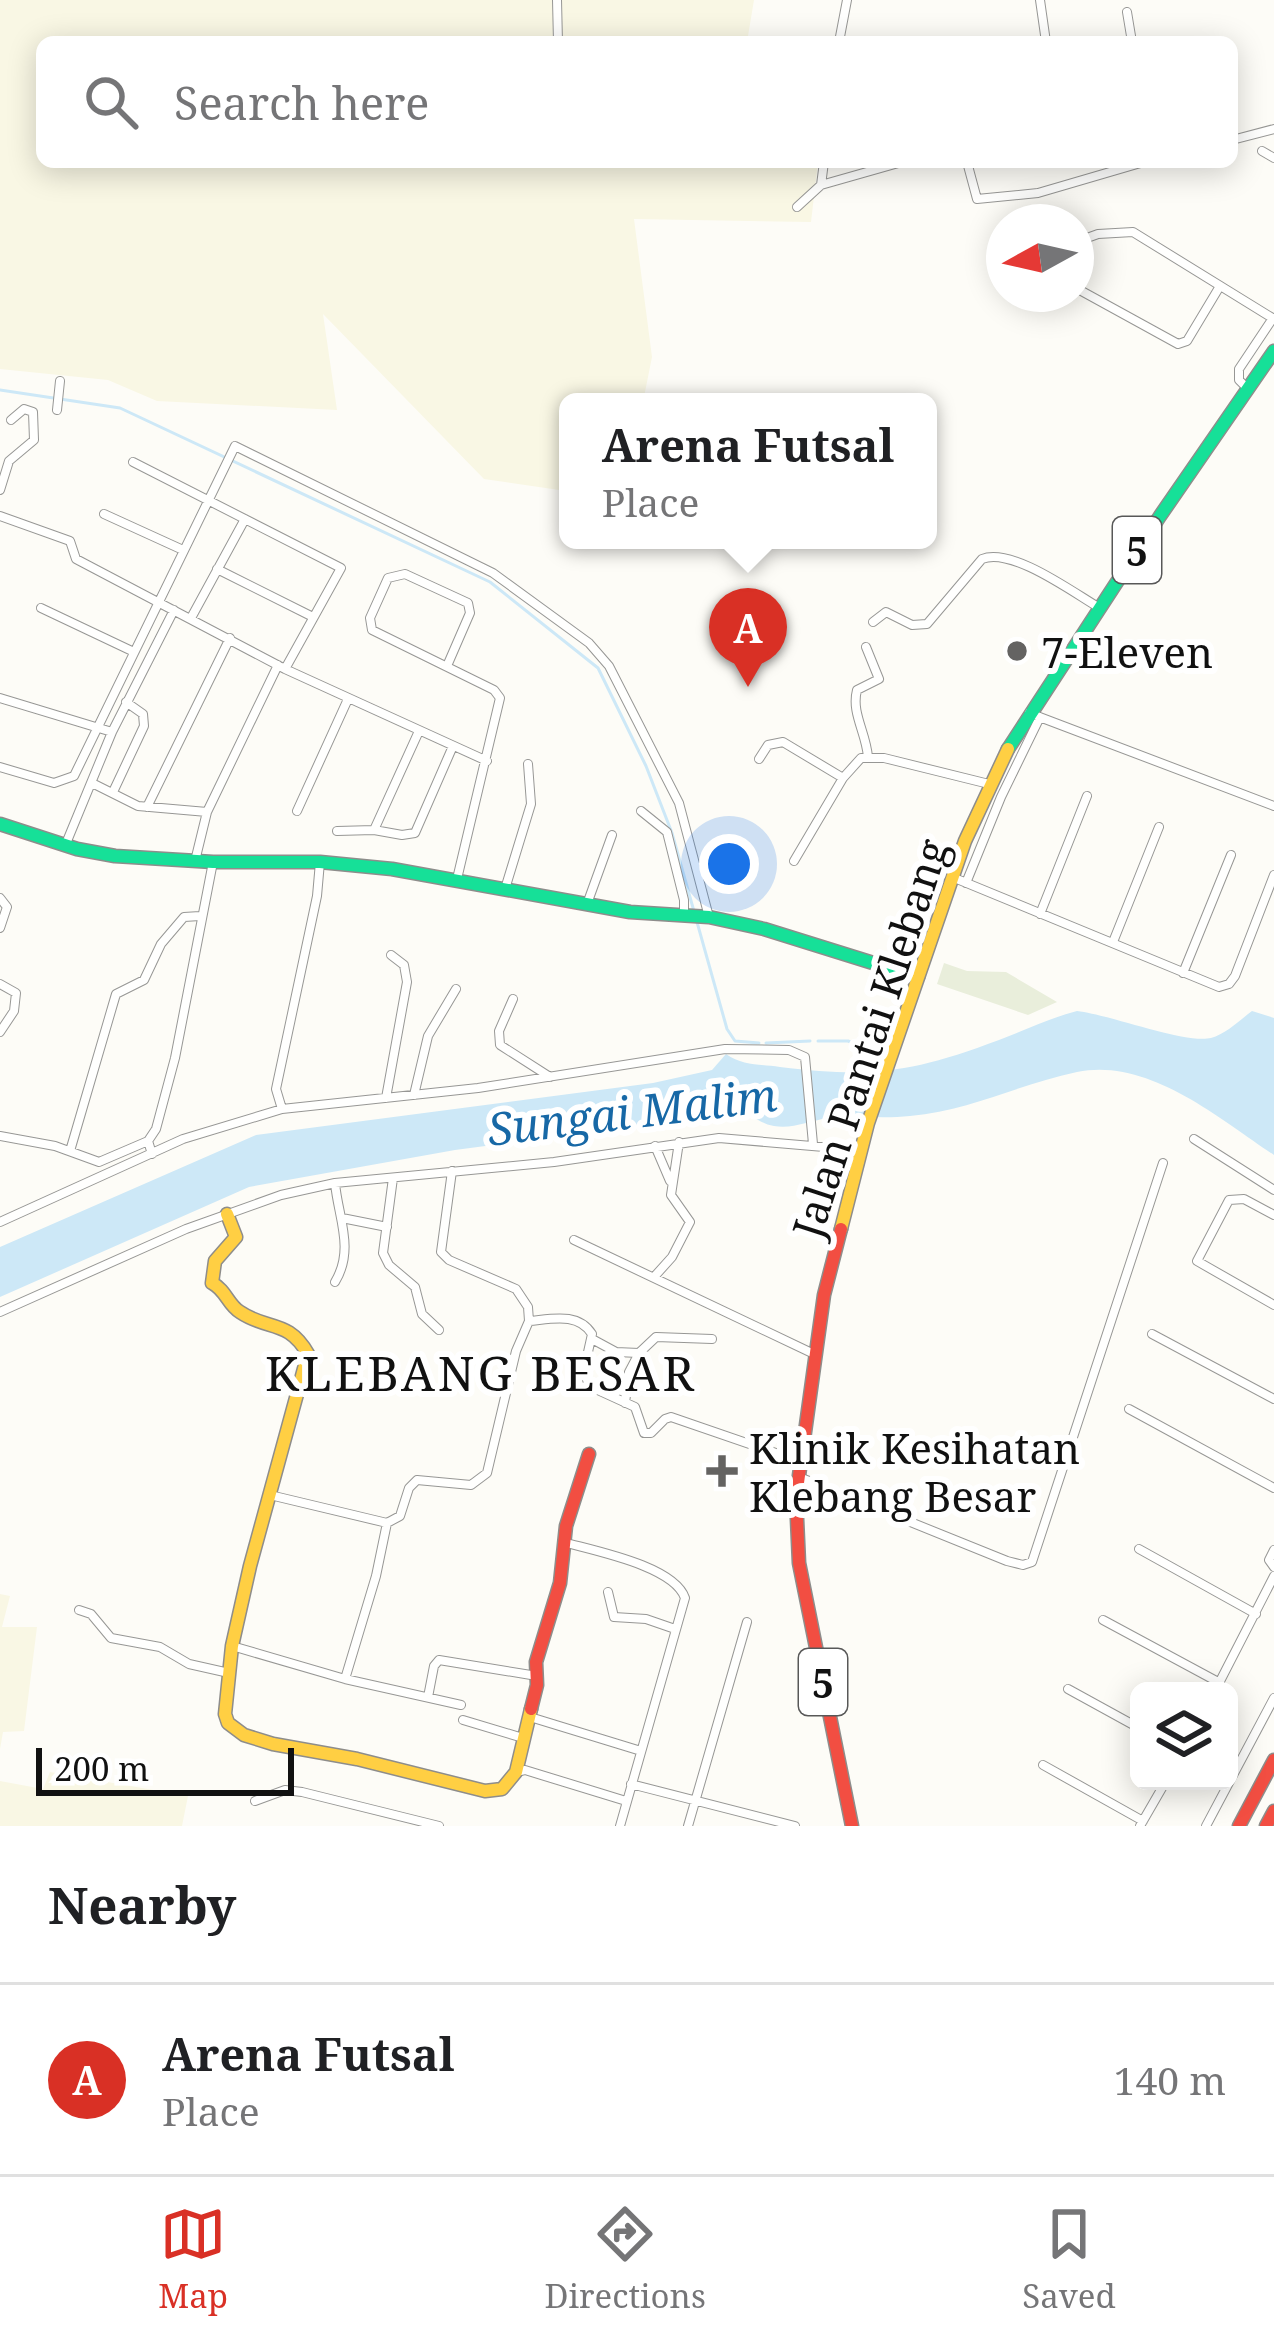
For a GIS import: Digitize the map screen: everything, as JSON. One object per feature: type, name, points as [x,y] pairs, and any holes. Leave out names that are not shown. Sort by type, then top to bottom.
[{"type":"main road","name":"Jalan Pantai Klebang","points":[[852,1826],[800,1563],[798,1477],[824,1295],[868,1123],[989,784],[1099,608],[1274,351]]},
{"type":"main road","points":[[2,830],[115,856],[320,862],[457,879],[587,904],[696,916],[764,928],[918,977]]},
{"type":"main road","points":[[227,1214],[236,1237],[215,1261],[212,1283],[223,1288],[236,1311],[297,1335],[308,1354],[232,1646],[225,1714],[244,1735],[485,1791],[502,1790],[516,1772],[530,1717],[536,1662],[560,1583],[563,1542],[589,1454]]},
{"type":"main road","points":[[1239,1826],[1274,1760]]},
{"type":"main road","points":[[1270,1825],[1274,1811]]},
{"type":"street","points":[[557,0],[558,36]]},
{"type":"street","points":[[840,36],[847,0]]},
{"type":"street","points":[[1040,0],[1045,36]]},
{"type":"street","points":[[1127,12],[1131,36]]},
{"type":"street","points":[[1238,138],[1274,128]]},
{"type":"street","points":[[1262,151],[1274,158]]},
{"type":"street","points":[[821,184],[823,168]]},
{"type":"street","points":[[797,207],[821,184],[880,168]]},
{"type":"street","points":[[968,168],[976,199],[1038,193],[1123,168]]},
{"type":"street","points":[[1094,235],[1132,232],[1274,318],[1239,369],[1238,380],[1248,389]]},
{"type":"street","points":[[1094,298],[1178,344],[1187,340],[1220,286]]},
{"type":"street","points":[[57,410],[60,383]]},
{"type":"street","points":[[0,490],[9,460],[34,440],[33,412],[22,410],[11,420]]},
{"type":"street","points":[[0,767],[54,783],[74,776],[234,448],[493,573],[590,643],[608,666],[679,803],[696,916]]},
{"type":"street","points":[[134,462],[341,568],[281,667],[207,812],[195,861]]},
{"type":"street","points":[[104,514],[183,550]]},
{"type":"street","points":[[0,516],[70,541],[76,559],[281,667],[487,761]]},
{"type":"street","points":[[191,618],[245,519]]},
{"type":"street","points":[[873,622],[886,612],[912,625],[927,624],[982,560],[999,555],[1099,608]]},
{"type":"street","points":[[217,569],[313,617]]},
{"type":"street","points":[[447,666],[470,608],[464,600],[405,574],[388,578],[370,618],[376,634],[494,690],[500,698],[457,879]]},
{"type":"street","points":[[40,608],[134,652]]},
{"type":"street","points":[[65,846],[112,732],[174,610]]},
{"type":"street","points":[[147,807],[230,638]]},
{"type":"street","points":[[866,647],[879,679],[857,690],[854,703],[866,732],[868,757]]},
{"type":"street","points":[[0,698],[112,732]]},
{"type":"street","points":[[297,811],[348,699]]},
{"type":"street","points":[[113,792],[144,726],[142,714],[126,702]]},
{"type":"street","points":[[966,883],[1035,715],[1274,806]]},
{"type":"street","points":[[374,830],[418,731]]},
{"type":"street","points":[[759,760],[768,745],[783,742],[843,778]]},
{"type":"street","points":[[338,831],[416,832],[453,746]]},
{"type":"street","points":[[794,861],[857,761],[868,757],[989,784]]},
{"type":"street","points":[[505,891],[530,804],[528,764]]},
{"type":"street","points":[[92,784],[129,804],[207,812]]},
{"type":"street","points":[[1040,914],[1087,796]]},
{"type":"street","points":[[641,811],[667,832],[684,900],[696,916]]},
{"type":"street","points":[[1112,942],[1160,827]]},
{"type":"street","points":[[587,904],[612,835]]},
{"type":"street","points":[[1183,973],[1231,855]]},
{"type":"street","points":[[0,1136],[70,1150],[99,1162],[148,1141],[156,1129],[176,1058],[213,862]]},
{"type":"street","points":[[282,1109],[276,1089],[314,915],[320,862]]},
{"type":"street","points":[[952,877],[1214,986],[1232,981],[1274,875]]},
{"type":"street","points":[[0,898],[8,907],[0,928]]},
{"type":"street","points":[[70,1150],[116,994],[145,980],[161,944],[184,916],[200,916]]},
{"type":"street","points":[[386,1098],[407,982],[404,965],[391,955]]},
{"type":"street","points":[[0,984],[16,993],[17,1003],[0,1032]]},
{"type":"street","points":[[414,1095],[428,1036],[456,989]]},
{"type":"street","points":[[513,999],[499,1031],[500,1045],[551,1077]]},
{"type":"street","points":[[0,1222],[202,1132],[282,1109],[551,1077],[725,1049],[795,1051],[808,1064],[813,1144]]},
{"type":"street","points":[[0,1312],[227,1214],[280,1195],[335,1183],[554,1162],[719,1138],[861,1150]]},
{"type":"street","points":[[1193,1139],[1274,1190]]},
{"type":"street","points":[[148,1141],[152,1154]]},
{"type":"street","points":[[654,1278],[672,1257],[690,1222],[673,1202],[671,1182],[679,1142]]},
{"type":"street","points":[[655,1146],[671,1182]]},
{"type":"street","points":[[798,1477],[1007,1561],[1032,1562],[1163,1163]]},
{"type":"street","points":[[270,1495],[387,1523],[400,1516],[409,1488],[417,1480],[470,1486],[484,1479],[529,1321],[522,1294],[448,1260],[441,1252],[452,1172]]},
{"type":"street","points":[[393,1178],[385,1260],[415,1287],[422,1315],[439,1330]]},
{"type":"street","points":[[335,1183],[344,1262],[335,1282]]},
{"type":"street","points":[[1274,1215],[1244,1199],[1229,1200],[1197,1261],[1274,1305]]},
{"type":"street","points":[[342,1218],[388,1227]]},
{"type":"street","points":[[574,1240],[815,1354]]},
{"type":"street","points":[[529,1321],[574,1320],[590,1329],[584,1370],[589,1386],[638,1410],[644,1433],[671,1418],[799,1461]]},
{"type":"street","points":[[1152,1334],[1274,1399]]},
{"type":"street","points":[[625,1403],[629,1372],[639,1353],[656,1337],[712,1339]]},
{"type":"street","points":[[592,1340],[611,1350],[639,1353]]},
{"type":"street","points":[[1129,1408],[1274,1488]]},
{"type":"street","points":[[345,1679],[387,1523]]},
{"type":"street","points":[[563,1542],[665,1573],[685,1598],[620,1826]]},
{"type":"street","points":[[1139,1549],[1256,1614]]},
{"type":"street","points":[[1220,1682],[1274,1572],[1269,1560],[1274,1550]]},
{"type":"street","points":[[608,1592],[614,1617],[646,1619],[675,1629]]},
{"type":"street","points":[[79,1610],[91,1614],[111,1638],[160,1647],[189,1664],[229,1673]]},
{"type":"street","points":[[1103,1620],[1208,1682]]},
{"type":"street","points":[[688,1826],[747,1622]]},
{"type":"street","points":[[232,1646],[461,1706]]},
{"type":"street","points":[[428,1697],[439,1660],[537,1676]]},
{"type":"street","points":[[1068,1689],[1130,1723]]},
{"type":"street","points":[[1206,1826],[1274,1698]]},
{"type":"street","points":[[530,1717],[640,1751]]},
{"type":"street","points":[[463,1720],[523,1738]]},
{"type":"street","points":[[1043,1765],[1142,1823],[1161,1790]]},
{"type":"street","points":[[516,1772],[525,1770],[626,1801]]},
{"type":"street","points":[[632,1784],[758,1822],[795,1826]]},
{"type":"street","points":[[255,1801],[285,1790],[302,1792],[440,1826]]},
{"type":"shaded area","points":[[0,0],[754,0],[748,36],[36,36],[36,168],[817,168],[811,222],[634,219],[652,357],[645,393],[559,393],[559,490],[484,479],[323,314],[337,410],[157,401],[108,380],[0,369]]},
{"type":"shaded area","points":[[0,1594],[10,1596],[2,1627],[37,1627],[24,1731],[3,1732],[0,1749]]},
{"type":"shaded area","points":[[50,1772],[188,1796],[182,1826],[0,1826],[0,1781],[43,1789]]},
{"type":"green space","points":[[944,963],[967,971],[1006,972],[1057,1002],[1028,1015],[937,984]]},
{"type":"water","name":"Sungai Malim","points":[[1077,1011],[1199,1039],[1222,1033],[1252,1011],[1274,1018],[1274,1155],[1207,1109],[1156,1082],[1104,1070],[1077,1072],[933,1113],[828,1118],[781,1127],[733,1113],[455,1150],[249,1187],[0,1297],[0,1247],[256,1135],[653,1083],[712,1070],[726,1054],[752,1064],[812,1070],[891,1070],[968,1051]]},
{"type":"waterway","points":[[0,390],[120,408],[490,582],[598,668],[646,766],[672,833],[727,1029],[735,1041],[759,1043]]},
{"type":"waterway","points":[[766,1043],[810,1041]]},
{"type":"waterway","points":[[818,1041],[855,1044],[859,1075]]},
{"type":"traffic: fast","points":[[1008,749],[1274,351]]},
{"type":"traffic: fast","points":[[0,824],[115,856],[320,862],[392,869],[630,912],[709,917],[764,929],[918,977]]},
{"type":"traffic: slow","points":[[841,1229],[868,1123],[965,841],[1008,749]]},
{"type":"traffic: slow","points":[[227,1214],[236,1237],[215,1261],[212,1283],[236,1309],[285,1330],[308,1354],[232,1646],[228,1723],[244,1735],[273,1744],[485,1791],[502,1789],[516,1772],[531,1709]]},
{"type":"traffic: jam","points":[[841,1229],[824,1295],[796,1497],[799,1563],[852,1826]]},
{"type":"traffic: jam","points":[[531,1709],[536,1662],[560,1583],[566,1526],[589,1454]]},
{"type":"traffic: jam","points":[[1239,1826],[1274,1760]]},
{"type":"traffic: jam","points":[[1266,1826],[1274,1811]]},
{"type":"place","name":"7-Eleven","points":[[1017,651]]},
{"type":"place","name":"Arena Futsal","points":[[748,687]]},
{"type":"place","name":"Klinik Kesihatan Klebang Besar","points":[[722,1471]]},
{"type":"district","name":"KLEBANG BESAR","points":[[481,1372]]}]
